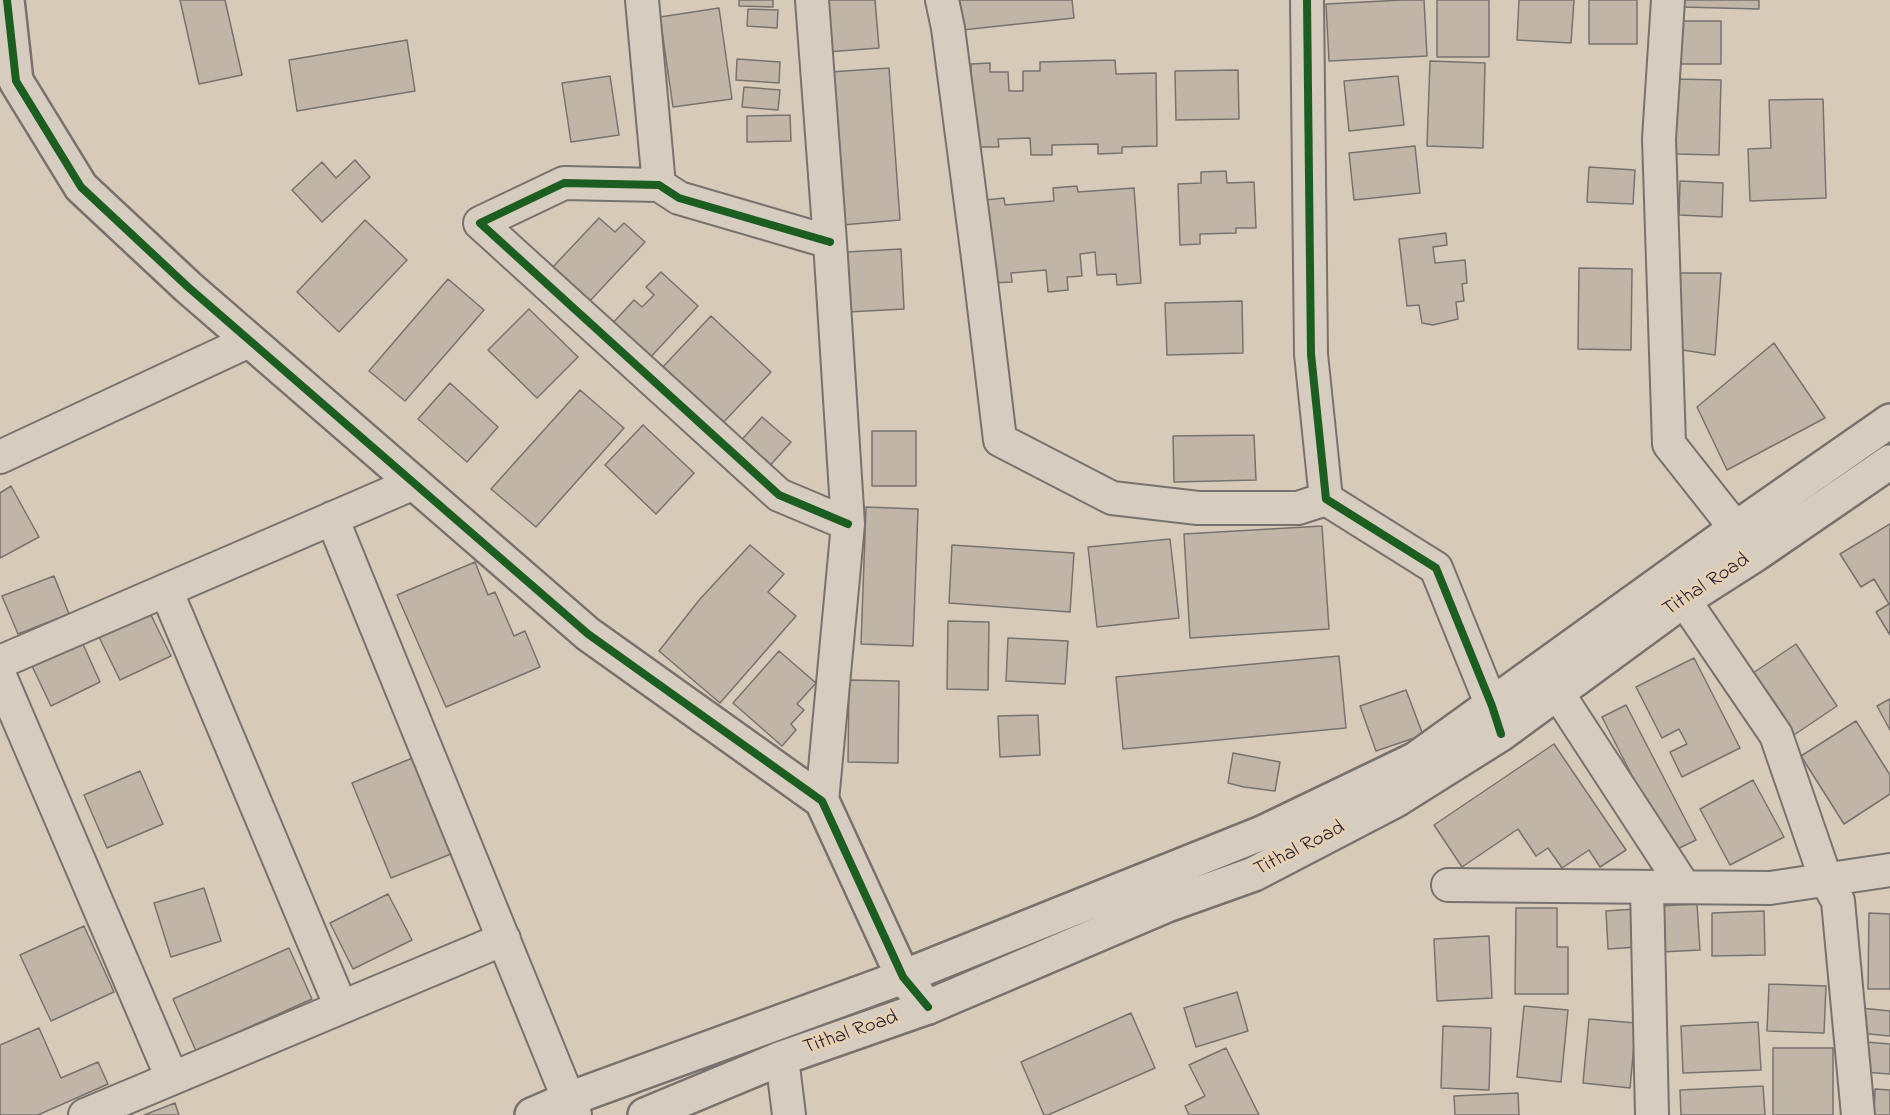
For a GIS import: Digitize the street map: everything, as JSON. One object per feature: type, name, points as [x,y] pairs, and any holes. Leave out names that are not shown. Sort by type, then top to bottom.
[{"type":"main road","points":[[7,0],[16,81],[81,187],[249,341],[588,634],[822,801],[903,977],[928,1007]]},
{"type":"main road","points":[[532,1115],[572,1107],[1262,833],[1496,720],[1735,528],[1890,421]]},
{"type":"main road","name":"Tithal Road","points":[[645,1115],[782,1058],[928,1007],[1167,905],[1254,874],[1396,800],[1496,720],[1557,692],[1684,600],[1756,554],[1890,462]]},
{"type":"street","points":[[642,0],[659,185]]},
{"type":"street","points":[[812,0],[848,524],[822,801]]},
{"type":"street","points":[[942,0],[948,28],[979,261],[1000,440],[1112,498],[1198,508],[1298,508],[1326,499],[1436,567],[1496,720]]},
{"type":"street","points":[[1308,0],[1311,354],[1326,499]]},
{"type":"street","points":[[1668,0],[1659,139],[1669,444],[1756,554]]},
{"type":"street","points":[[830,242],[679,198],[659,185],[564,183],[480,223],[779,495],[848,524]]},
{"type":"street","points":[[0,458],[249,341]]},
{"type":"street","points":[[0,662],[414,483]]},
{"type":"street","points":[[332,518],[572,1107]]},
{"type":"street","points":[[166,590],[341,1007]]},
{"type":"street","points":[[1684,600],[1776,735],[1826,880],[1838,901],[1858,1115]]},
{"type":"street","points":[[0,676],[172,1078]]},
{"type":"street","points":[[1557,692],[1684,887]]},
{"type":"street","points":[[1448,885],[1770,888],[1890,870]]},
{"type":"street","points":[[1647,886],[1652,1115]]},
{"type":"street","points":[[85,1115],[504,939]]},
{"type":"street","points":[[782,1058],[789,1115]]},
{"type":"building","points":[[180,0],[225,0],[242,75],[199,84]]},
{"type":"building","points":[[739,0],[773,0],[773,7],[739,6]]},
{"type":"building","points":[[822,0],[875,0],[879,48],[827,52]]},
{"type":"building","points":[[959,0],[1072,0],[1074,18],[962,30]]},
{"type":"building","points":[[1424,0],[1427,56],[1329,61],[1326,4]]},
{"type":"building","points":[[1437,0],[1489,0],[1489,57],[1437,57]]},
{"type":"building","points":[[1519,0],[1574,0],[1571,43],[1517,40]]},
{"type":"building","points":[[1589,0],[1637,0],[1637,44],[1589,44]]},
{"type":"building","points":[[1681,0],[1759,0],[1759,9],[1681,7]]},
{"type":"building","points":[[719,8],[732,99],[673,107],[660,17]]},
{"type":"building","points":[[748,9],[778,10],[777,28],[747,26]]},
{"type":"building","points":[[1671,21],[1721,21],[1721,64],[1671,64]]},
{"type":"building","points":[[407,40],[415,91],[297,111],[289,60]]},
{"type":"building","points":[[737,59],[780,62],[779,83],[736,80]]},
{"type":"building","points":[[1115,60],[1116,74],[1156,73],[1157,146],[1122,147],[1122,153],[1098,154],[1098,144],[1052,145],[1052,155],[1031,155],[1030,138],[998,139],[999,147],[973,147],[971,64],[990,63],[990,72],[1008,72],[1009,91],[1023,91],[1023,71],[1040,71],[1040,62]]},
{"type":"building","points":[[1430,61],[1485,63],[1483,148],[1427,146]]},
{"type":"building","points":[[889,68],[900,220],[842,225],[830,72]]},
{"type":"building","points":[[1238,70],[1239,119],[1176,120],[1175,71]]},
{"type":"building","points":[[610,76],[619,135],[571,142],[562,83]]},
{"type":"building","points":[[1398,76],[1404,125],[1349,131],[1344,81]]},
{"type":"building","points":[[1676,79],[1721,80],[1719,155],[1674,154]]},
{"type":"building","points":[[744,87],[780,90],[778,110],[742,107]]},
{"type":"building","points":[[1823,99],[1826,198],[1750,201],[1748,149],[1771,148],[1769,100]]},
{"type":"building","points":[[790,115],[791,141],[747,142],[747,116]]},
{"type":"building","points":[[1415,146],[1420,193],[1354,200],[1349,153]]},
{"type":"building","points":[[355,160],[370,177],[322,222],[292,190],[322,162],[336,178]]},
{"type":"building","points":[[1589,167],[1635,170],[1633,204],[1587,202]]},
{"type":"building","points":[[1226,171],[1227,183],[1254,182],[1256,228],[1236,228],[1236,233],[1200,234],[1200,244],[1180,245],[1178,184],[1201,183],[1201,172]]},
{"type":"building","points":[[1680,181],[1723,183],[1722,217],[1679,215]]},
{"type":"building","points":[[1077,186],[1078,192],[1134,188],[1141,283],[1117,285],[1116,274],[1097,275],[1095,252],[1080,254],[1082,276],[1067,277],[1068,290],[1048,292],[1046,270],[1011,273],[1012,282],[992,283],[985,200],[1004,198],[1005,205],[1054,201],[1053,188]]},
{"type":"building","points":[[599,218],[615,232],[624,223],[645,242],[588,303],[551,269]]},
{"type":"building","points":[[365,220],[407,260],[339,332],[297,292]]},
{"type":"building","points":[[1446,233],[1447,245],[1433,247],[1435,263],[1465,260],[1467,283],[1462,284],[1464,301],[1456,302],[1458,319],[1433,325],[1422,323],[1419,305],[1407,306],[1399,239]]},
{"type":"building","points":[[901,249],[904,309],[848,312],[846,252]]},
{"type":"building","points":[[1579,268],[1632,269],[1631,350],[1578,349]]},
{"type":"building","points":[[661,272],[698,306],[647,361],[610,326],[634,300],[642,307],[654,295],[646,287]]},
{"type":"building","points":[[1680,273],[1721,273],[1715,355],[1676,349]]},
{"type":"building","points":[[448,279],[484,310],[405,401],[369,371]]},
{"type":"building","points":[[1242,301],[1243,353],[1167,355],[1165,303]]},
{"type":"building","points":[[529,309],[578,357],[537,398],[488,350]]},
{"type":"building","points":[[711,316],[771,372],[720,426],[660,370]]},
{"type":"building","points":[[1774,343],[1825,418],[1727,470],[1697,407]]},
{"type":"building","points":[[450,383],[498,427],[467,462],[418,419]]},
{"type":"building","points":[[580,390],[624,428],[536,527],[491,489]]},
{"type":"building","points":[[762,417],[791,442],[758,479],[729,454]]},
{"type":"building","points":[[643,425],[694,473],[656,514],[605,465]]},
{"type":"building","points":[[872,431],[916,431],[916,486],[872,486]]},
{"type":"building","points":[[1254,435],[1256,480],[1174,482],[1173,436]]},
{"type":"building","points":[[11,486],[39,537],[0,558],[0,493]]},
{"type":"building","points":[[866,507],[918,509],[913,646],[861,644]]},
{"type":"building","points":[[1890,524],[1890,635],[1876,612],[1889,604],[1874,579],[1861,587],[1840,554]]},
{"type":"building","points":[[1322,526],[1329,629],[1190,638],[1184,534]]},
{"type":"building","points":[[1170,539],[1179,618],[1097,627],[1088,547]]},
{"type":"building","points":[[750,545],[784,574],[768,592],[796,616],[720,703],[659,651],[700,599]]},
{"type":"building","points":[[952,545],[1074,553],[1070,612],[949,603]]},
{"type":"building","points":[[475,562],[488,595],[495,592],[514,636],[525,631],[540,667],[446,707],[397,595]]},
{"type":"building","points":[[54,576],[69,614],[18,634],[2,596]]},
{"type":"building","points":[[148,609],[171,656],[120,680],[97,633]]},
{"type":"building","points":[[948,621],[989,622],[988,690],[947,689]]},
{"type":"building","points":[[1008,638],[1068,641],[1065,684],[1006,681]]},
{"type":"building","points":[[82,642],[100,682],[51,706],[32,666]]},
{"type":"building","points":[[1796,644],[1837,706],[1791,737],[1750,675]]},
{"type":"building","points":[[779,651],[816,683],[797,704],[804,710],[791,724],[796,730],[782,746],[733,703]]},
{"type":"building","points":[[1339,656],[1346,728],[1123,749],[1116,677]]},
{"type":"building","points":[[1694,658],[1740,748],[1682,777],[1670,752],[1687,744],[1679,729],[1662,738],[1636,687]]},
{"type":"building","points":[[849,680],[899,681],[898,763],[848,762]]},
{"type":"building","points":[[1406,690],[1423,735],[1376,751],[1360,706]]},
{"type":"building","points":[[1890,699],[1890,730],[1877,706]]},
{"type":"building","points":[[1626,705],[1696,840],[1671,852],[1602,717]]},
{"type":"building","points":[[1038,715],[1040,755],[1000,757],[998,716]]},
{"type":"building","points":[[1856,721],[1890,775],[1890,794],[1844,824],[1801,756]]},
{"type":"building","points":[[1554,744],[1626,850],[1600,867],[1589,850],[1562,868],[1548,848],[1536,856],[1518,829],[1462,867],[1434,825]]},
{"type":"building","points":[[1233,753],[1280,762],[1275,791],[1228,783]]},
{"type":"building","points":[[422,754],[461,850],[391,878],[352,783]]},
{"type":"building","points":[[140,771],[163,824],[107,848],[84,795]]},
{"type":"building","points":[[1753,780],[1784,837],[1730,865],[1700,809]]},
{"type":"building","points":[[204,888],[221,941],[171,957],[154,903]]},
{"type":"building","points":[[388,894],[412,940],[353,969],[330,923]]},
{"type":"building","points":[[1697,904],[1700,950],[1661,952],[1659,906]]},
{"type":"building","points":[[1516,908],[1557,908],[1557,947],[1568,947],[1568,994],[1515,994]]},
{"type":"building","points":[[1635,909],[1637,947],[1608,949],[1606,911]]},
{"type":"building","points":[[1764,911],[1765,955],[1712,956],[1712,913]]},
{"type":"building","points":[[1869,913],[1890,914],[1890,989],[1868,989]]},
{"type":"building","points":[[84,926],[114,992],[51,1021],[20,955]]},
{"type":"building","points":[[1489,936],[1492,998],[1437,1001],[1434,939]]},
{"type":"building","points":[[289,948],[312,999],[196,1051],[173,999]]},
{"type":"building","points":[[1769,984],[1826,986],[1824,1033],[1767,1031]]},
{"type":"building","points":[[1237,992],[1248,1031],[1196,1047],[1184,1008]]},
{"type":"building","points":[[1524,1006],[1568,1010],[1561,1082],[1517,1077]]},
{"type":"building","points":[[1861,1008],[1890,1011],[1890,1036],[1859,1033]]},
{"type":"building","points":[[1131,1013],[1155,1068],[1044,1115],[1021,1062]]},
{"type":"building","points":[[1589,1019],[1636,1023],[1630,1088],[1583,1083]]},
{"type":"building","points":[[1758,1022],[1761,1070],[1683,1073],[1681,1026]]},
{"type":"building","points":[[1443,1026],[1491,1028],[1489,1090],[1441,1088]]},
{"type":"building","points":[[39,1028],[61,1078],[98,1062],[108,1084],[38,1115],[0,1115],[0,1045]]},
{"type":"building","points":[[1866,1042],[1890,1044],[1890,1074],[1863,1072]]},
{"type":"building","points":[[1226,1048],[1259,1115],[1189,1115],[1185,1106],[1205,1096],[1189,1065]]},
{"type":"building","points":[[1773,1048],[1833,1048],[1833,1115],[1773,1115]]},
{"type":"building","points":[[1763,1086],[1765,1115],[1681,1115],[1680,1090]]},
{"type":"building","points":[[1875,1089],[1890,1090],[1890,1115],[1874,1115]]},
{"type":"building","points":[[1518,1093],[1519,1115],[1455,1115],[1454,1096]]},
{"type":"building","points":[[175,1103],[179,1115],[144,1115]]},
{"type":"cycle path","points":[[7,0],[16,81],[81,187],[188,287],[588,634],[822,801],[903,977],[928,1007]]},
{"type":"cycle path","points":[[1307,0],[1311,354],[1326,499],[1436,568],[1492,706],[1501,734]]},
{"type":"cycle path","points":[[830,242],[679,198],[659,185],[564,183],[480,223],[779,495],[848,524]]}]
